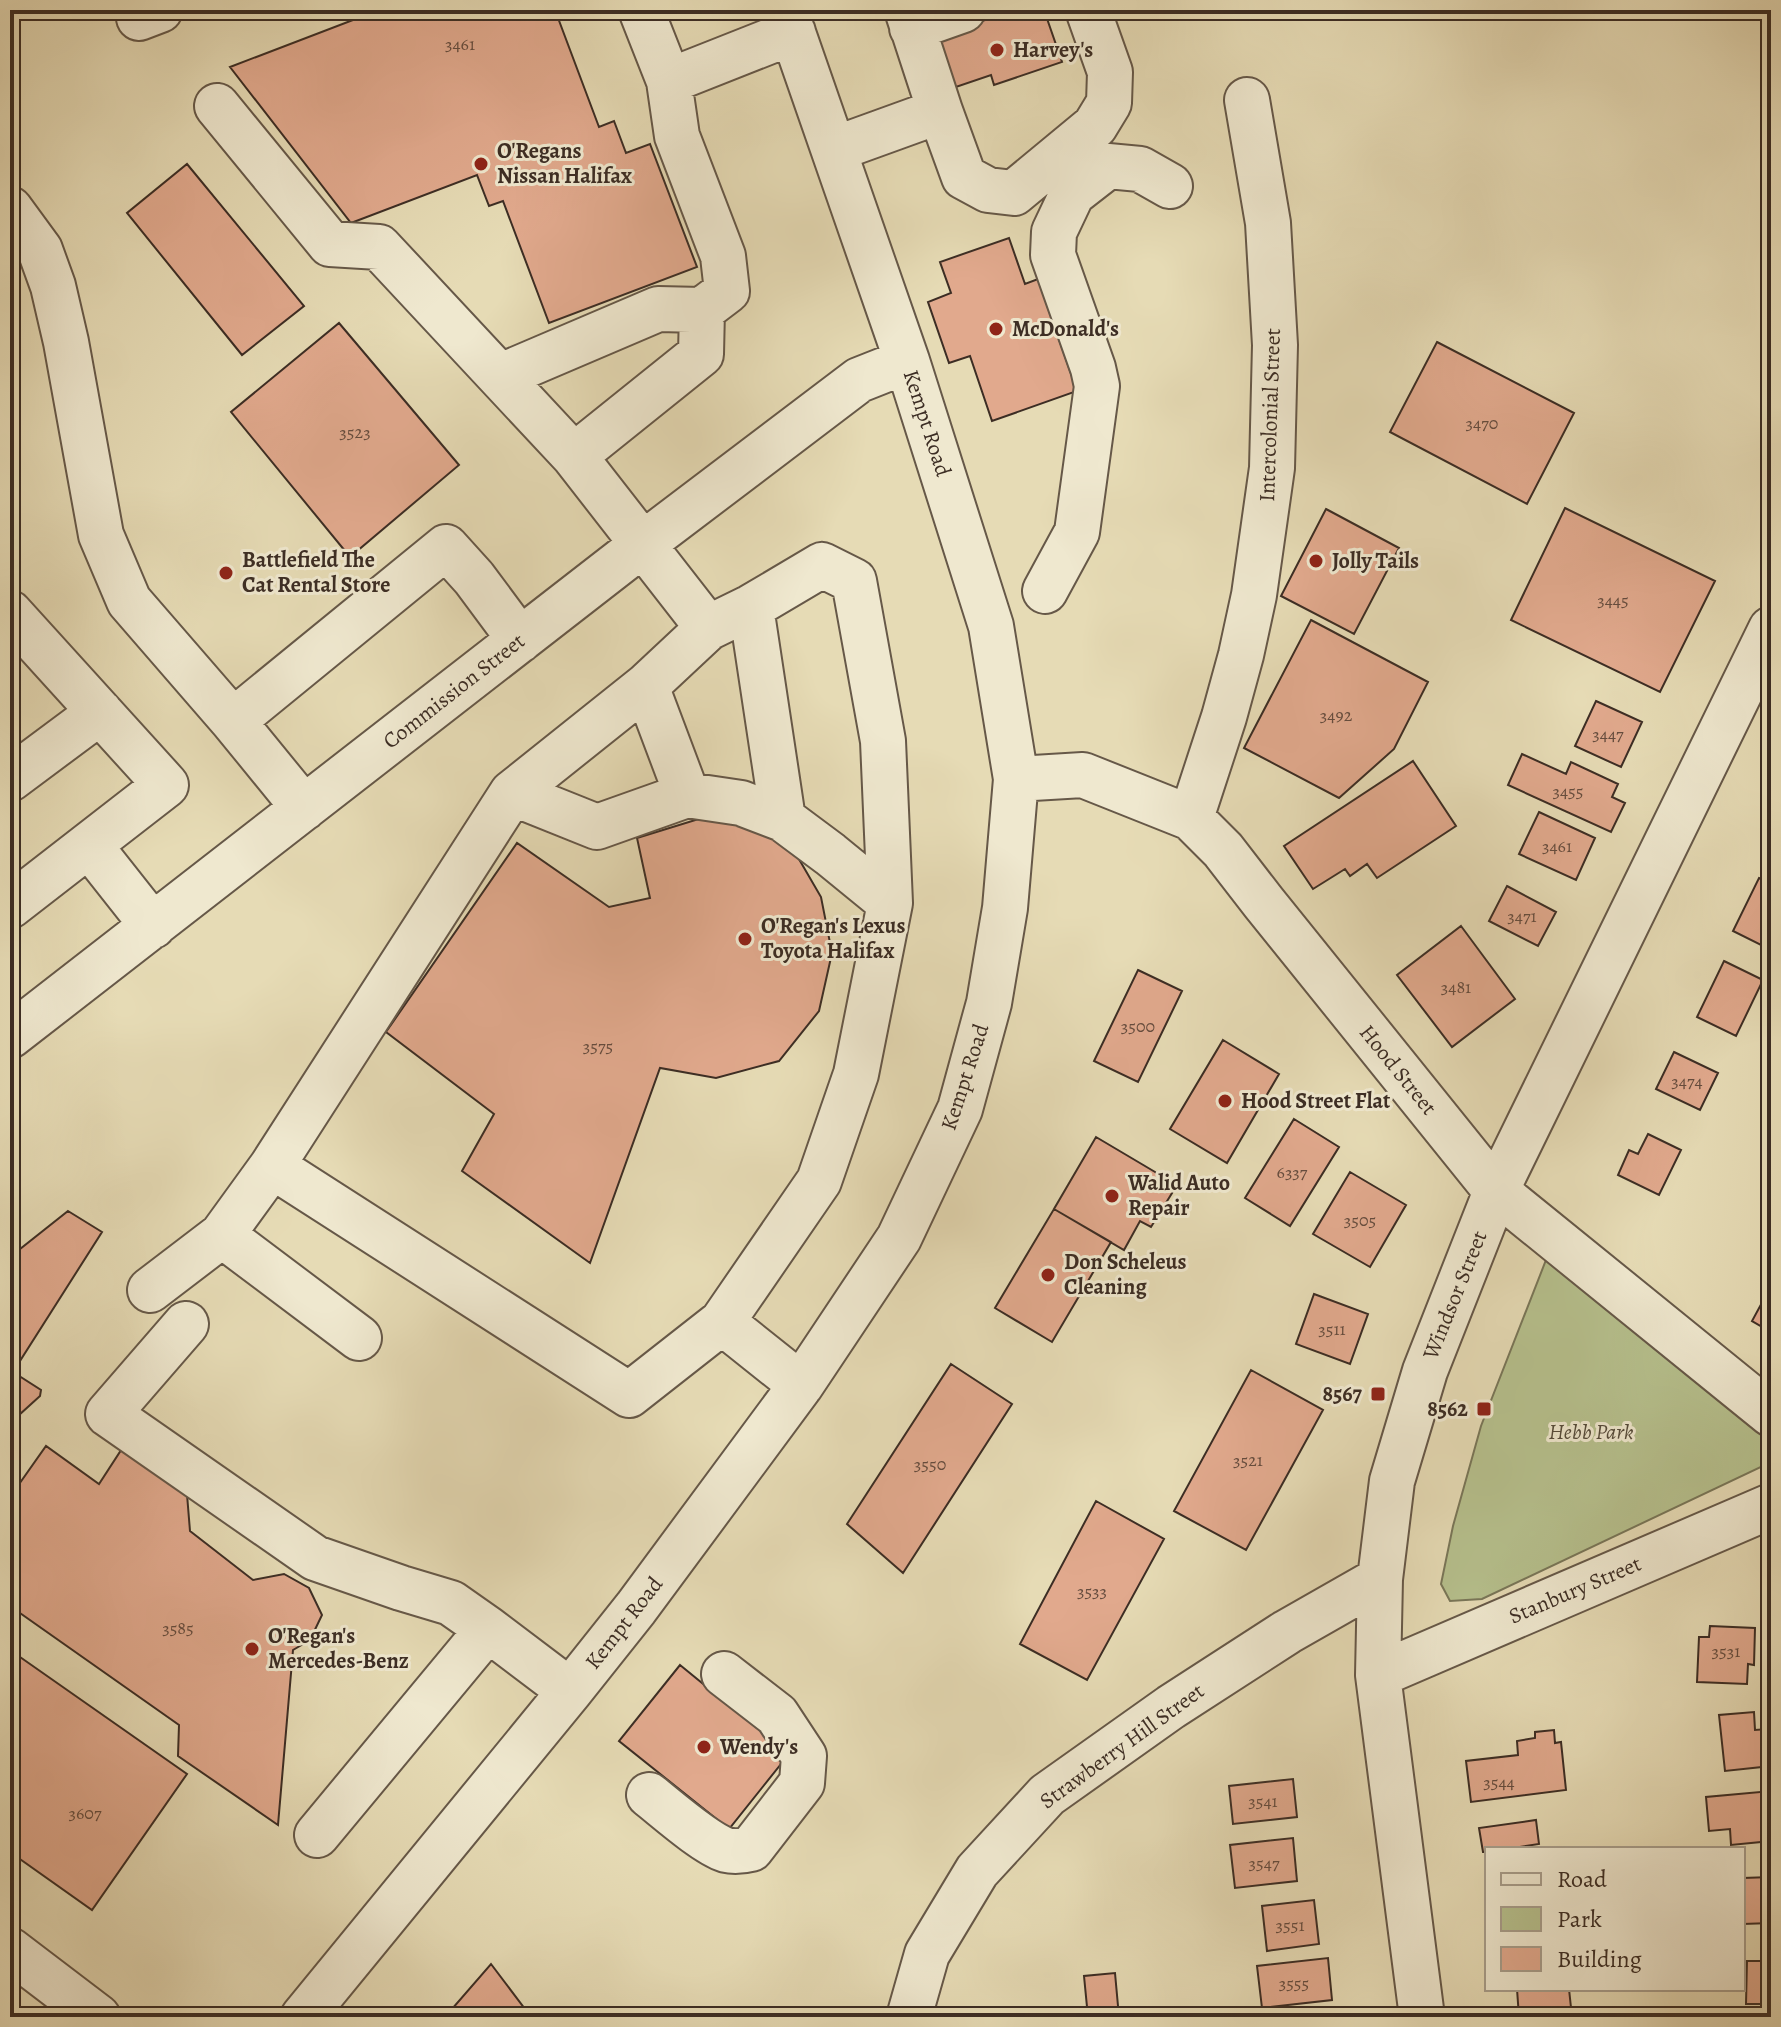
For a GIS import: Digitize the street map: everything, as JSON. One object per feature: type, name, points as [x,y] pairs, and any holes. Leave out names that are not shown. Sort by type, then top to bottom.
[{"type":"street","points":[[501,376],[658,309],[702,310],[727,291],[723,256],[677,136],[669,81],[641,10]]},
{"type":"street","points":[[963,10],[909,19],[964,177],[988,190],[1014,193],[1095,126],[1109,103],[1110,72],[1088,10]]},
{"type":"street","points":[[669,81],[789,21]]},
{"type":"street","name":"Kempt Road","points":[[303,2017],[636,1608],[801,1385],[899,1238],[960,1109],[989,1003],[1003,921],[1016,779],[991,626],[907,361],[789,21]]},
{"type":"street","name":"Intercolonial Street","points":[[1191,818],[1241,655],[1254,595],[1272,468],[1275,345],[1268,223],[1247,100]]},
{"type":"street","points":[[217,106],[330,244],[379,247],[501,376],[574,456],[708,628]]},
{"type":"street","points":[[835,149],[940,111]]},
{"type":"street","points":[[1094,415],[1097,386],[1053,255],[1054,232],[1072,194],[1108,166],[1140,169],[1170,186]]},
{"type":"street","points":[[10,209],[40,250],[53,286],[101,535],[129,601],[304,808]]},
{"type":"street","points":[[574,456],[701,354],[702,310]]},
{"type":"street","name":"Commission Street","points":[[10,1036],[859,380],[907,361]]},
{"type":"street","points":[[233,721],[446,547],[474,578],[520,640]]},
{"type":"street","points":[[150,1290],[222,1235],[272,1166],[512,793],[646,686],[708,628],[751,607],[822,565],[854,581],[883,741],[890,903],[856,1074],[819,1181],[722,1322],[629,1395],[272,1166]]},
{"type":"street","points":[[751,607],[783,819]]},
{"type":"street","name":"Windsor Street","points":[[1422,2017],[1378,1675],[1380,1579],[1392,1481],[1421,1385],[1496,1191],[1771,629]]},
{"type":"street","points":[[10,906],[166,785],[100,712],[17,633]]},
{"type":"street","points":[[646,686],[687,795]]},
{"type":"street","points":[[10,779],[100,712]]},
{"type":"street","name":"Hood Street","points":[[1016,779],[1083,775],[1191,818],[1223,850],[1496,1191],[1771,1414]]},
{"type":"street","points":[[512,793],[597,827],[687,795],[741,803],[783,819],[890,903]]},
{"type":"street","points":[[89,845],[153,926]]},
{"type":"street","points":[[222,1235],[359,1338]]},
{"type":"street","points":[[722,1322],[801,1385]]},
{"type":"street","points":[[186,1324],[108,1414],[315,1558],[451,1603],[570,1691]]},
{"type":"street","name":"Stanbury Street","points":[[1378,1675],[1771,1506]]},
{"type":"street","name":"Strawberry Hill Street","points":[[909,2017],[927,1954],[977,1871],[1047,1795],[1171,1707],[1287,1632],[1380,1579]]},
{"type":"street","points":[[317,1835],[488,1629]]},
{"type":"street","points":[[649,1795],[712,1844],[742,1851],[751,1849],[802,1783],[804,1756],[777,1715],[724,1674]]},
{"type":"street","points":[[10,1950],[98,2017]]},
{"type":"green space","name":"Hebb Park","points":[[1546,1260],[1770,1442],[1771,1456],[1763,1466],[1482,1599],[1450,1601],[1441,1584],[1453,1526],[1481,1426]]},
{"type":"building","name":"O'Regans Nissan Halifax","points":[[379,10],[555,10],[599,127],[614,121],[626,153],[650,144],[697,267],[549,323],[503,201],[489,206],[477,175],[351,223],[230,67]]},
{"type":"building","name":"Harvey's","points":[[1044,10],[1062,62],[994,85],[991,75],[950,89],[932,37],[988,19],[986,12]]},
{"type":"building","points":[[187,164],[304,306],[242,355],[127,213]]},
{"type":"building","name":"McDonald's","points":[[1009,238],[1025,284],[1038,279],[1077,391],[992,421],[970,356],[949,363],[928,302],[951,293],[940,262]]},
{"type":"building","points":[[339,323],[459,465],[350,557],[231,412]]},
{"type":"building","points":[[1437,342],[1574,413],[1527,504],[1390,432]]},
{"type":"building","points":[[1565,508],[1715,581],[1660,692],[1511,620]]},
{"type":"building","points":[[1326,509],[1399,548],[1354,634],[1281,596]]},
{"type":"building","points":[[1311,620],[1428,682],[1394,749],[1339,798],[1244,748]]},
{"type":"building","points":[[1596,701],[1642,722],[1621,767],[1575,746]]},
{"type":"building","points":[[1522,754],[1566,774],[1571,762],[1618,784],[1612,797],[1625,803],[1611,832],[1508,785]]},
{"type":"building","points":[[1413,761],[1456,826],[1377,878],[1367,864],[1350,876],[1345,869],[1313,889],[1284,846]]},
{"type":"building","points":[[1539,812],[1595,838],[1576,880],[1519,854]]},
{"type":"building","points":[[718,813],[759,827],[796,854],[821,897],[832,953],[819,1011],[779,1061],[716,1078],[660,1068],[590,1263],[462,1171],[494,1114],[386,1032],[517,843],[609,907],[650,898],[637,838]]},
{"type":"building","points":[[1759,878],[1771,884],[1771,950],[1733,931]]},
{"type":"building","points":[[1507,886],[1556,912],[1538,946],[1489,921]]},
{"type":"building","points":[[1461,926],[1515,999],[1452,1047],[1397,975]]},
{"type":"building","points":[[1724,961],[1763,980],[1736,1036],[1697,1017]]},
{"type":"building","points":[[1138,970],[1182,991],[1138,1082],[1094,1061]]},
{"type":"building","name":"Hood Street Flat","points":[[1223,1040],[1279,1074],[1227,1163],[1170,1129]]},
{"type":"building","points":[[1674,1052],[1718,1073],[1700,1110],[1656,1089]]},
{"type":"building","points":[[1294,1119],[1339,1147],[1290,1226],[1245,1198]]},
{"type":"building","points":[[1648,1134],[1681,1150],[1659,1195],[1618,1175],[1629,1150],[1638,1154]]},
{"type":"building","points":[[1096,1137],[1177,1185],[1151,1227],[1140,1221],[1124,1250],[1054,1209]]},
{"type":"building","points":[[1350,1172],[1406,1205],[1370,1267],[1313,1234]]},
{"type":"building","points":[[1054,1209],[1111,1242],[1052,1342],[995,1308]]},
{"type":"building","points":[[68,1211],[102,1232],[13,1372],[41,1390],[40,1396],[18,1416],[10,1429],[10,1257]]},
{"type":"building","points":[[1771,1286],[1771,1332],[1752,1321]]},
{"type":"building","points":[[1314,1294],[1368,1314],[1350,1364],[1296,1344]]},
{"type":"building","points":[[951,1364],[1012,1404],[903,1573],[847,1524]]},
{"type":"building","points":[[1251,1370],[1323,1410],[1246,1550],[1174,1511]]},
{"type":"building","points":[[127,1441],[186,1482],[190,1531],[253,1580],[284,1574],[309,1588],[322,1615],[310,1640],[293,1650],[278,1825],[178,1756],[179,1725],[10,1606],[10,1497],[46,1446],[99,1484]]},
{"type":"building","points":[[1096,1501],[1164,1539],[1087,1680],[1020,1644]]},
{"type":"building","points":[[1710,1626],[1755,1628],[1754,1665],[1748,1664],[1747,1684],[1697,1682],[1699,1637],[1709,1637]]},
{"type":"building","points":[[10,1650],[187,1774],[92,1910],[10,1852]]},
{"type":"building","name":"Wendy's","points":[[680,1665],[789,1754],[729,1829],[619,1741]]},
{"type":"building","points":[[1754,1712],[1755,1730],[1768,1729],[1771,1766],[1725,1771],[1719,1715]]},
{"type":"building","points":[[1554,1730],[1555,1743],[1561,1742],[1566,1790],[1471,1802],[1466,1761],[1518,1755],[1517,1741],[1535,1738],[1535,1732]]},
{"type":"building","points":[[1293,1779],[1297,1817],[1233,1824],[1229,1786]]},
{"type":"building","points":[[1771,1791],[1771,1841],[1731,1845],[1730,1829],[1709,1831],[1706,1797]]},
{"type":"building","points":[[1536,1820],[1539,1844],[1485,1847],[1483,1852],[1479,1828]]},
{"type":"building","points":[[1293,1838],[1297,1881],[1235,1888],[1230,1845]]},
{"type":"building","points":[[1771,1877],[1771,1923],[1745,1924],[1745,1878]]},
{"type":"building","points":[[1314,1900],[1319,1944],[1267,1951],[1262,1906]]},
{"type":"building","points":[[1328,1958],[1332,2000],[1262,2008],[1257,1966]]},
{"type":"building","points":[[1747,1961],[1771,1961],[1771,2004],[1746,2004]]},
{"type":"building","points":[[491,1964],[531,2017],[445,2017]]},
{"type":"building","points":[[1115,1973],[1119,2017],[1088,2017],[1084,1976]]},
{"type":"building","points":[[1517,1991],[1569,1991],[1572,2017],[1519,2017]]},
{"type":"place","name":"Harvey's","points":[[997,50]]},
{"type":"place","name":"O'Regans Nissan Halifax","points":[[481,164]]},
{"type":"place","name":"McDonald's","points":[[996,329]]},
{"type":"place","name":"Jolly Tails","points":[[1316,561]]},
{"type":"place","name":"Battlefield The Cat Rental Store","points":[[226,573]]},
{"type":"place","name":"O'Regan's Lexus Toyota Halifax","points":[[745,939]]},
{"type":"place","name":"Hood Street Flat","points":[[1225,1101]]},
{"type":"place","name":"Walid Auto Repair","points":[[1112,1196]]},
{"type":"place","name":"Don Scheleus Cleaning","points":[[1048,1275]]},
{"type":"place","name":"8567","points":[[1378,1394]]},
{"type":"place","name":"8562","points":[[1484,1409]]},
{"type":"place","name":"O'Regan's Mercedes-Benz","points":[[252,1649]]},
{"type":"place","name":"Wendy's","points":[[704,1747]]}]
